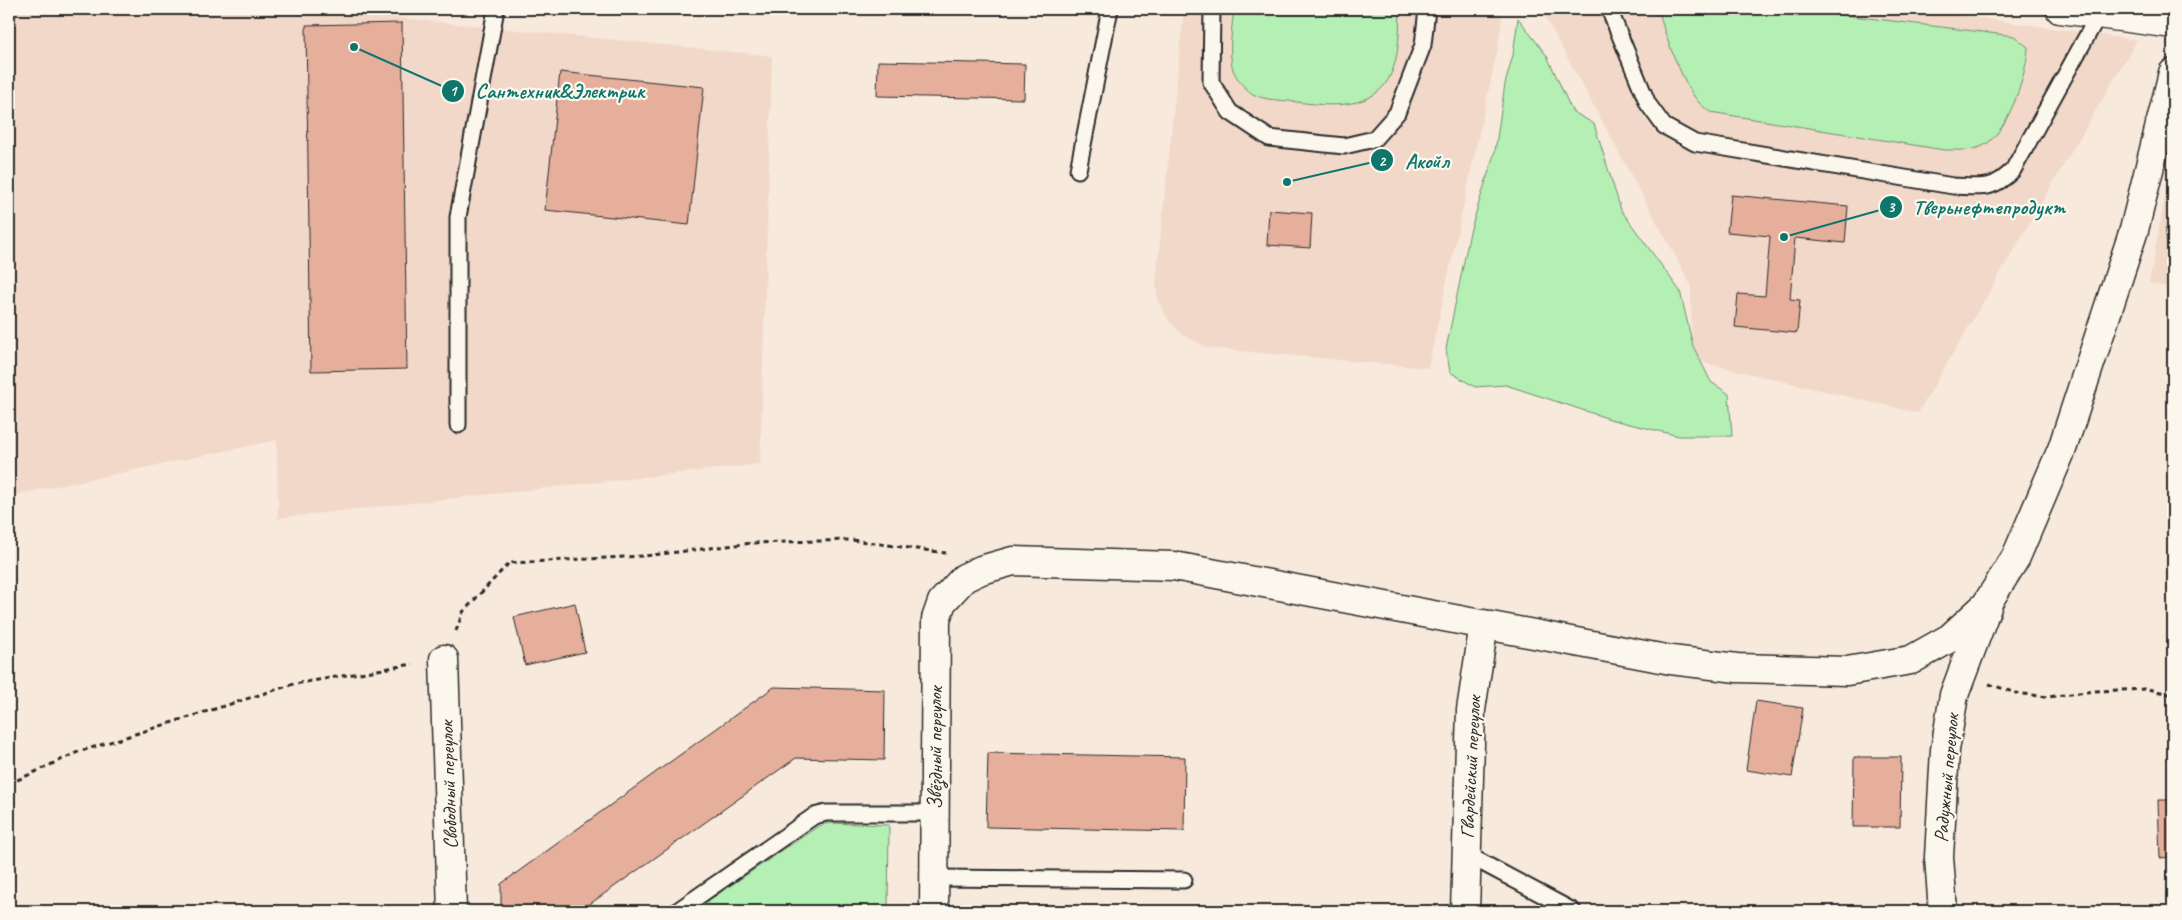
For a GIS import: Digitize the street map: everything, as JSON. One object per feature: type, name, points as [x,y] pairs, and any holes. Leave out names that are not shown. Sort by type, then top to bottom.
[{"type":"street","points":[[2060,9],[2173,24]]},
{"type":"street","points":[[1993,592],[2016,557],[2062,449],[2134,230],[2173,73]]},
{"type":"street","name":"Звёздный переулок","points":[[934,911],[936,619],[942,602],[952,590],[964,578],[981,570],[1013,561],[1174,566],[1671,660],[1737,668],[1847,671],[1911,660],[1950,638],[1986,605],[1993,592]]},
{"type":"street","name":"Радужный переулок","points":[[1942,911],[1939,857],[1945,750],[1954,695],[1993,592]]},
{"type":"street","name":"Гвардейский переулок","points":[[1466,911],[1471,710],[1484,624]]},
{"type":"street","name":"Свободный переулок","points":[[444,659],[452,911]]},
{"type":"lane","points":[[458,426],[458,217],[496,9]]},
{"type":"lane","points":[[1078,170],[1110,9]]},
{"type":"lane","points":[[1212,9],[1211,82],[1230,112],[1269,138],[1344,146],[1374,139],[1398,113],[1423,45],[1427,9]]},
{"type":"lane","points":[[1609,9],[1648,104],[1664,126],[1695,143],[1953,186],[1984,187],[2000,183],[2013,170],[2099,14]]},
{"type":"lane","points":[[677,911],[814,816],[826,813],[935,813]]},
{"type":"lane","points":[[1466,854],[1573,911]]},
{"type":"lane","points":[[934,878],[1184,880]]},
{"type":"path","points":[[9,784],[78,752],[294,684],[444,659],[463,612],[509,563],[644,556],[752,543],[852,540],[947,553]]},
{"type":"path","points":[[1963,669],[1989,684],[2016,693],[2048,697],[2094,691],[2148,689],[2173,696]]},
{"type":"shaded area","points":[[9,9],[310,9],[772,56],[760,464],[278,518],[277,440],[9,496]]},
{"type":"shaded area","points":[[1184,9],[1503,9],[1498,47],[1428,368],[1208,348],[1183,335],[1170,322],[1158,301],[1156,281]]},
{"type":"shaded area","points":[[1541,9],[1913,9],[2137,40],[1918,413],[1692,360],[1691,285]]},
{"type":"shaded area","points":[[2173,155],[2173,288],[2149,283]]},
{"type":"green space","points":[[1234,9],[1400,9],[1398,45],[1392,72],[1379,91],[1368,98],[1356,102],[1329,105],[1272,100],[1259,97],[1245,88],[1233,70],[1231,31]]},
{"type":"green space","points":[[1659,9],[1795,9],[2014,36],[2028,47],[2027,58],[2016,98],[2004,124],[1997,134],[1989,142],[1979,147],[1968,150],[1944,150],[1710,112],[1697,101],[1679,68],[1668,42]]},
{"type":"green space","points":[[1518,18],[1547,56],[1572,111],[1594,124],[1621,210],[1680,291],[1693,346],[1711,382],[1729,394],[1732,436],[1679,436],[1613,420],[1506,385],[1475,387],[1450,372],[1446,349],[1470,232],[1495,151],[1505,84],[1513,55]]},
{"type":"green space","points":[[2165,228],[2173,229],[2173,288]]},
{"type":"green space","points":[[828,823],[889,825],[888,911],[693,911],[817,827]]},
{"type":"building","points":[[402,23],[407,369],[311,371],[306,25]]},
{"type":"building","points":[[878,61],[1025,64],[1024,99],[877,96]]},
{"type":"building","points":[[560,72],[704,87],[689,225],[545,210]]},
{"type":"building","points":[[1731,195],[1848,206],[1845,243],[1795,238],[1790,299],[1800,300],[1797,333],[1735,327],[1738,294],[1765,296],[1770,236],[1727,232]]},
{"type":"building","points":[[1269,210],[1312,213],[1310,248],[1267,245]]},
{"type":"building","points":[[575,603],[585,652],[525,665],[514,617]]},
{"type":"building","points":[[774,687],[885,690],[884,760],[796,758],[580,911],[501,911],[501,884]]},
{"type":"building","points":[[1756,701],[1803,708],[1792,777],[1746,770]]},
{"type":"building","points":[[988,753],[1185,757],[1184,831],[986,827]]},
{"type":"building","points":[[1854,757],[1901,757],[1900,827],[1853,827]]},
{"type":"building","points":[[2158,800],[2173,800],[2173,857],[2160,858]]},
{"type":"place","name":"Сантехник&Электрик","points":[[354,47]]},
{"type":"place","name":"Акойл","points":[[1287,182]]},
{"type":"place","name":"Тверьнефтепродукт","points":[[1784,237]]}]
